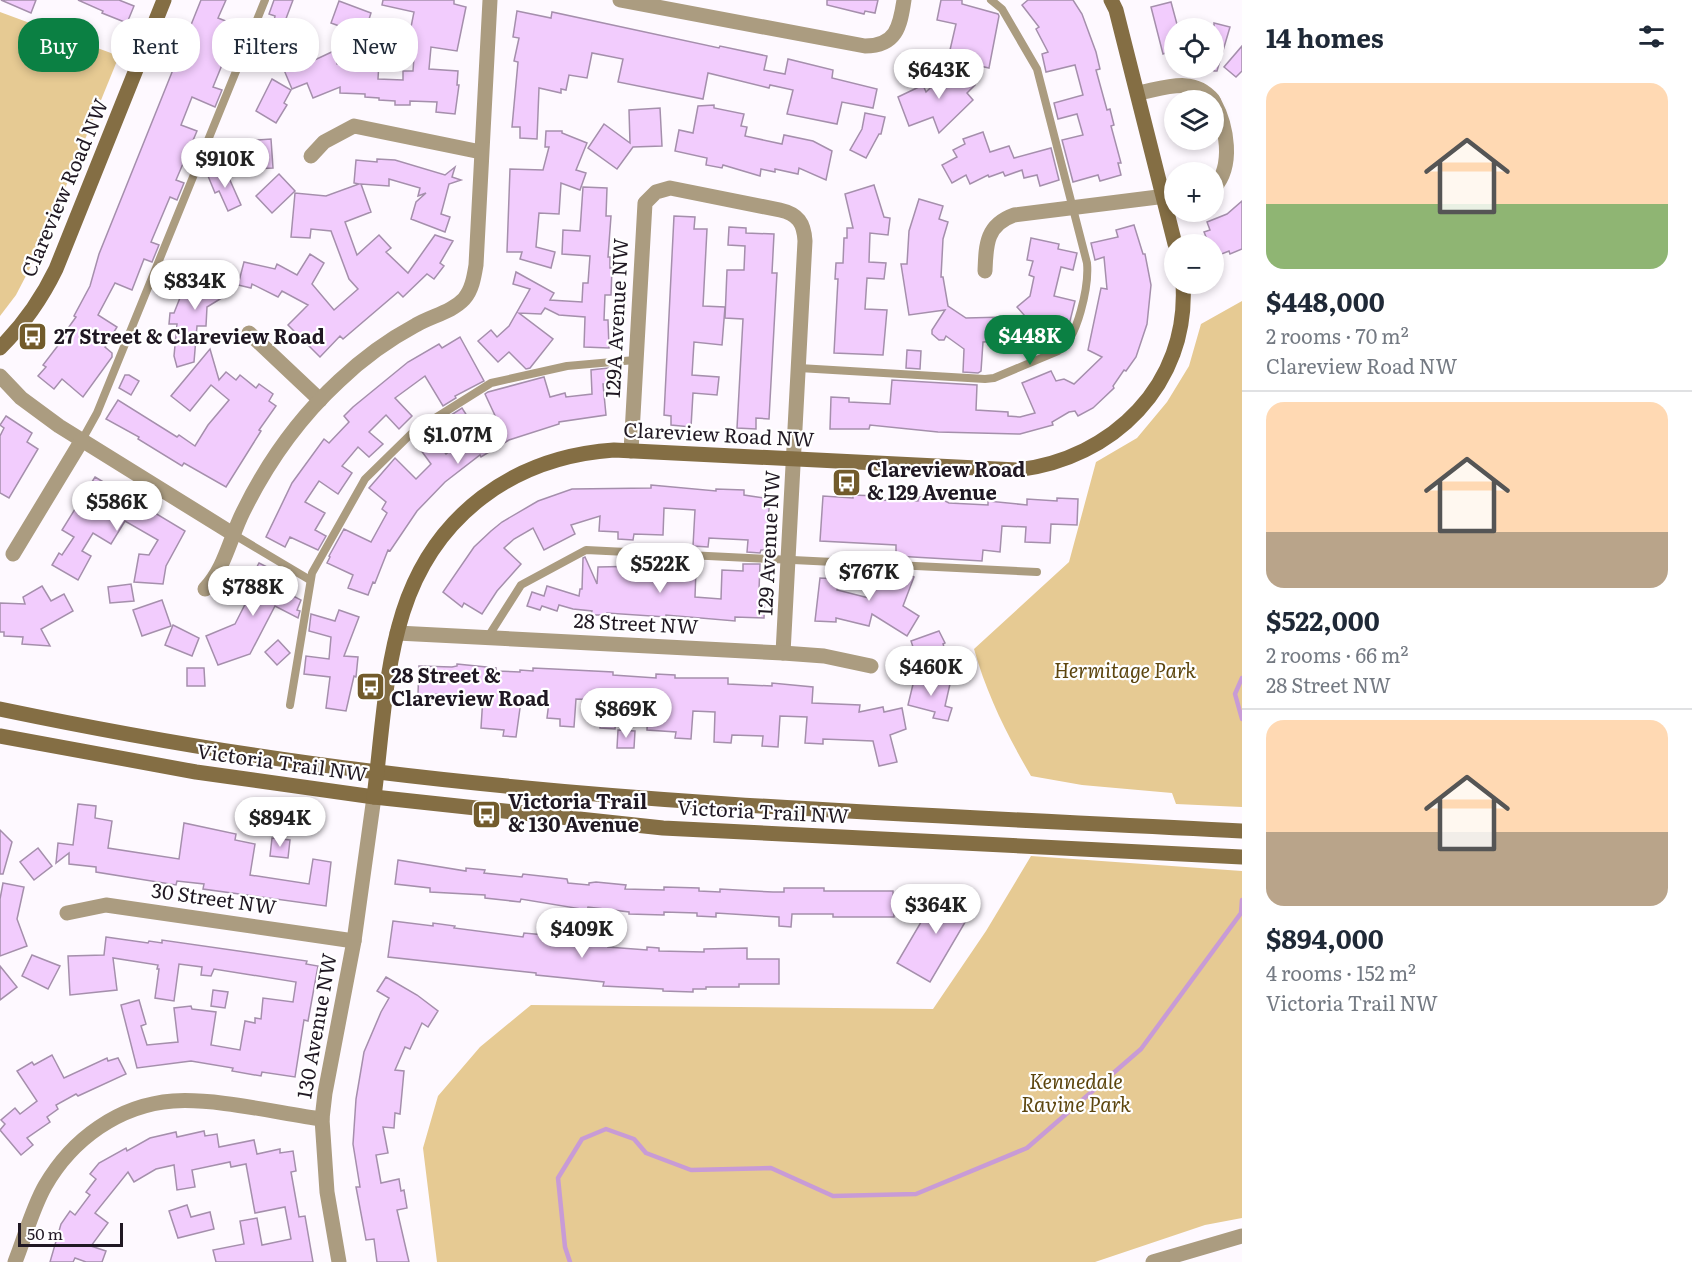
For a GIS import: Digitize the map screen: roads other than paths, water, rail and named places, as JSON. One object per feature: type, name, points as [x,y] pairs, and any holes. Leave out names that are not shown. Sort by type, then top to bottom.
[{"type":"main road","name":"Clareview Road NW","points":[[0,348],[22,326],[56,270],[164,0]]},
{"type":"main road","points":[[1111,0],[1116,10],[1164,179]]},
{"type":"main road","name":"Clareview Road NW","points":[[374,798],[386,692],[397,633],[409,593],[428,556],[453,524],[483,496],[518,474],[554,460],[594,452],[631,451],[794,461],[1017,470],[1036,468],[1073,457],[1108,438],[1123,426],[1149,398],[1175,348],[1182,294]]},
{"type":"main road","name":"Victoria Trail NW","points":[[0,709],[200,747],[377,772],[663,800],[1242,831]]},
{"type":"main road","name":"Victoria Trail NW","points":[[0,736],[196,772],[374,798],[663,828],[1242,857]]},
{"type":"street","points":[[205,589],[220,569],[250,498],[272,461],[294,430],[320,400],[340,380],[382,346],[430,317],[458,304],[469,292],[476,265],[490,0]]},
{"type":"street","points":[[620,0],[865,46],[877,46],[891,39],[899,25],[904,0]]},
{"type":"street","points":[[1138,93],[1184,84],[1201,90]]},
{"type":"street","points":[[311,156],[324,142],[354,126],[481,152]]},
{"type":"street","points":[[1224,138],[1227,161],[1224,170]]},
{"type":"street","name":"129A Avenue NW","points":[[631,451],[645,203],[656,192],[677,189],[787,211],[800,220]]},
{"type":"street","points":[[984,271],[988,234],[1005,218],[1164,196]]},
{"type":"street","name":"129 Avenue NW","points":[[783,653],[805,241],[805,231],[800,220]]},
{"type":"street","points":[[249,333],[320,400]]},
{"type":"street","points":[[0,376],[39,412],[233,534]]},
{"type":"street","points":[[13,554],[82,440]]},
{"type":"street","name":"28 Street NW","points":[[397,633],[783,653],[824,656],[872,666]]},
{"type":"street","name":"130 Avenue NW","points":[[339,1262],[327,1192],[322,1119],[354,941],[374,798]]},
{"type":"street","name":"30 Street NW","points":[[68,913],[106,905],[354,941]]},
{"type":"street","points":[[15,1262],[44,1188],[53,1172],[81,1141],[100,1125],[138,1108],[173,1101],[204,1102],[322,1119]]},
{"type":"street","points":[[1153,1262],[1242,1236]]},
{"type":"lane","points":[[82,440],[97,413],[265,0]]},
{"type":"lane","points":[[799,368],[994,378],[1066,346],[1072,337],[1088,273],[1074,208],[1037,69],[1002,9],[991,0]]},
{"type":"lane","points":[[291,705],[310,580],[365,479],[413,432],[491,383],[567,366],[635,360]]},
{"type":"lane","points":[[233,534],[310,580]]},
{"type":"lane","points":[[488,638],[521,585],[586,550],[1037,572]]},
{"type":"waterway","points":[[1242,678],[1235,694],[1242,719]]},
{"type":"waterway","points":[[570,1262],[565,1247],[558,1178],[582,1139],[606,1129],[634,1139],[646,1153],[691,1170],[771,1168],[833,1196],[916,1194],[1027,1148],[1141,1049],[1241,913],[1242,900]]},
{"type":"place","name":"27 Street & Clareview Road","points":[[33,337]]},
{"type":"place","name":"Clareview Road & 129 Avenue","points":[[846,482]]},
{"type":"place","name":"28 Street & Clareview Road","points":[[370,687]]},
{"type":"place","name":"Victoria Trail & 130 Avenue","points":[[487,814]]},
{"type":"park label","name":"Hermitage Park","points":[[1125,671]]},
{"type":"park label","name":"Kennedale Ravine Park","points":[[1076,1094]]}]
